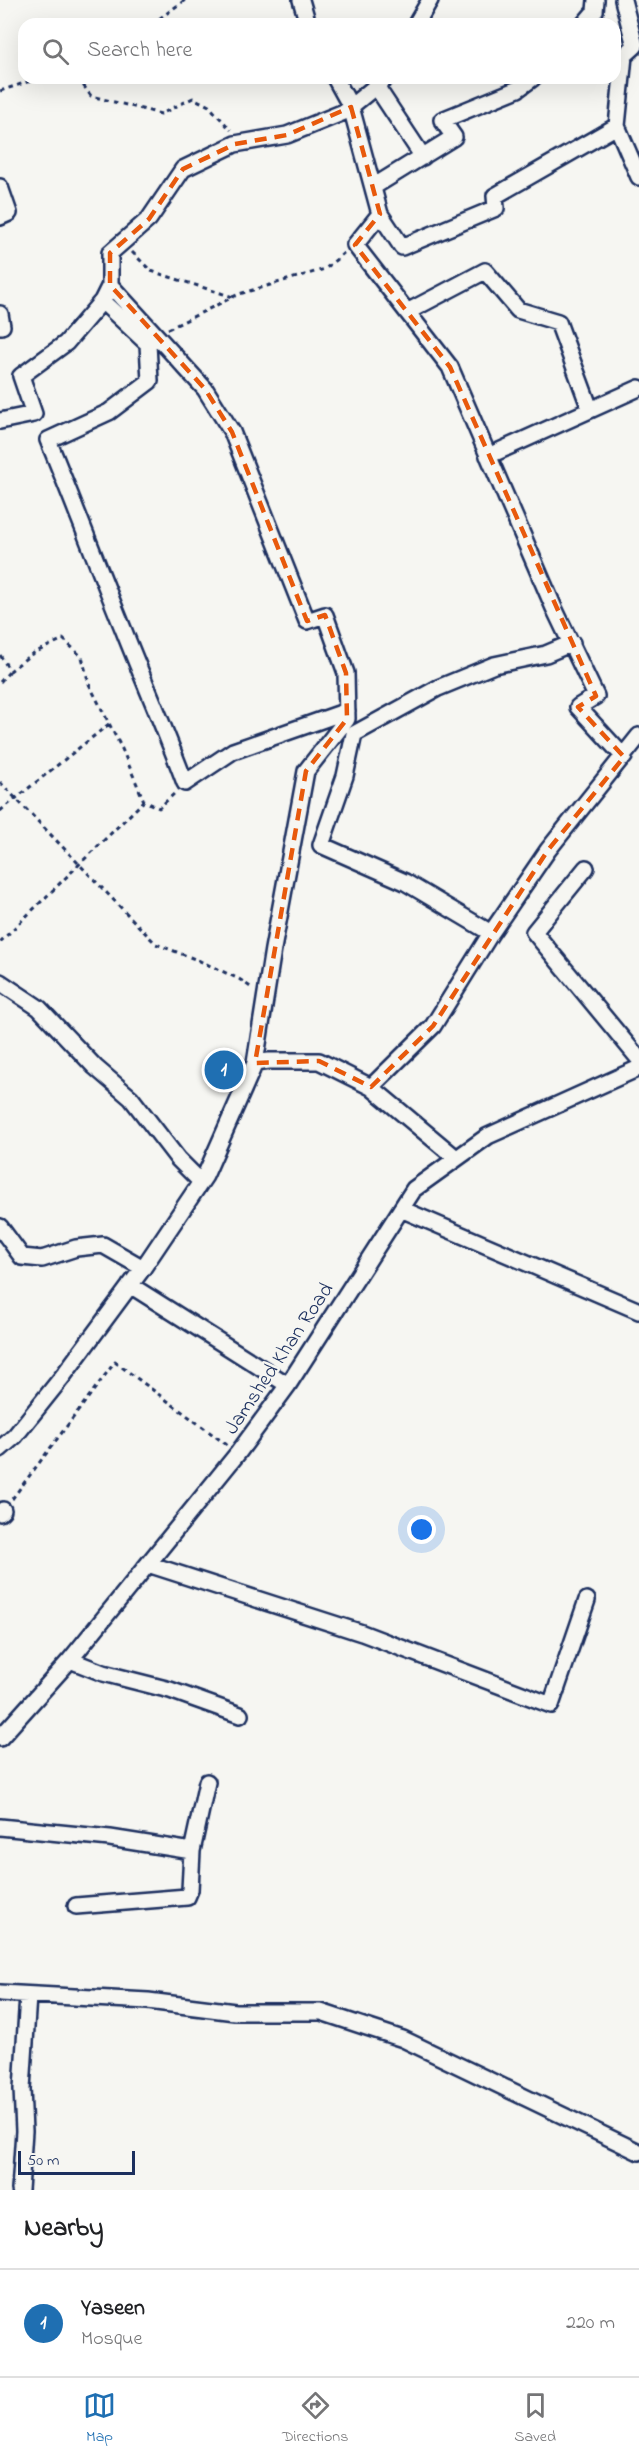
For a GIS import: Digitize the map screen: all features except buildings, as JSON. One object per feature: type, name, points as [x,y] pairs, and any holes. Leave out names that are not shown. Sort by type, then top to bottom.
[{"type":"street","points":[[301,0],[306,18]]},
{"type":"street","points":[[420,18],[430,0]]},
{"type":"street","points":[[590,18],[595,11],[596,0]]},
{"type":"street","points":[[623,0],[635,46],[624,56],[617,126],[639,177]]},
{"type":"street","points":[[338,84],[351,107],[380,214],[402,247],[496,208],[495,196],[617,126]]},
{"type":"street","points":[[0,421],[34,414],[21,376],[66,343],[102,301],[110,285],[110,253],[149,219],[183,169],[242,142],[287,135],[344,112],[379,84]]},
{"type":"street","points":[[382,84],[423,156]]},
{"type":"street","points":[[373,187],[454,137],[442,120],[518,89],[525,84]]},
{"type":"street","points":[[0,188],[9,213],[0,217]]},
{"type":"street","points":[[380,214],[355,245],[450,367],[554,608],[596,696],[578,707],[624,757]]},
{"type":"street","points":[[406,312],[485,271],[518,310],[558,322],[590,409]]},
{"type":"street","points":[[0,1449],[15,1436],[56,1385],[143,1268],[201,1182],[255,1063],[306,771],[347,719],[346,673],[325,615],[307,621],[232,432],[205,389],[110,285]]},
{"type":"street","points":[[102,301],[148,344],[150,381],[109,412],[48,440],[124,631],[164,724],[185,783],[232,751],[347,711]]},
{"type":"street","points":[[0,314],[2,326],[0,326]]},
{"type":"street","points":[[488,456],[639,388]]},
{"type":"street","points":[[491,933],[405,882],[321,845],[345,776],[354,734],[438,688],[495,665],[546,654],[572,643]]},
{"type":"street","points":[[371,1087],[433,1026],[491,933],[548,850],[639,736]]},
{"type":"street","points":[[586,868],[534,932],[639,1059]]},
{"type":"street","points":[[0,982],[39,1008],[95,1067],[131,1098],[178,1159],[201,1182]]},
{"type":"street","points":[[255,1063],[319,1061],[371,1087],[456,1158]]},
{"type":"street","name":"Jamshed Khan Road","points":[[0,1738],[70,1660],[238,1453],[288,1385],[414,1189],[488,1136],[639,1068]]},
{"type":"street","points":[[401,1209],[639,1311]]},
{"type":"street","points":[[0,1227],[22,1257],[42,1259],[76,1248],[104,1245],[143,1268]]},
{"type":"street","points":[[130,1285],[288,1385]]},
{"type":"street","points":[[148,1564],[362,1633],[551,1706],[587,1600]]},
{"type":"street","points":[[70,1660],[103,1673],[170,1690],[240,1716]]},
{"type":"street","points":[[76,1906],[187,1897],[190,1890],[192,1851],[207,1782]]},
{"type":"street","points":[[0,1827],[110,1838],[192,1851]]},
{"type":"street","points":[[0,1993],[148,2001],[235,2012],[321,2012],[403,2039],[639,2152]]},
{"type":"street","points":[[20,2190],[24,2131],[22,2089],[28,1996]]},
{"type":"path","points":[[160,18],[184,0]]},
{"type":"path","points":[[0,92],[22,84]]},
{"type":"path","points":[[82,84],[91,96],[161,114],[193,98],[209,106],[242,142]]},
{"type":"path","points":[[123,242],[151,272],[234,297]]},
{"type":"path","points":[[155,335],[234,297],[325,269],[355,245]]},
{"type":"path","points":[[0,682],[30,655],[63,639],[82,657],[89,684],[144,801],[159,808],[185,783]]},
{"type":"path","points":[[0,655],[10,671]]},
{"type":"path","points":[[0,811],[109,724]]},
{"type":"path","points":[[0,782],[156,944],[238,979],[265,998]]},
{"type":"path","points":[[0,942],[144,801]]},
{"type":"path","points":[[2,1512],[115,1362],[238,1453]]},
{"type":"highlighted area","points":[[351,107],[380,214],[355,245],[450,367],[596,696],[578,707],[624,757],[548,850],[433,1026],[371,1087],[319,1061],[255,1063],[306,771],[347,719],[346,673],[325,615],[307,621],[232,432],[205,389],[110,285],[110,253],[149,219],[183,169],[235,144],[287,135]]},
{"type":"place","name":"Yaseen","points":[[224,1070]]}]
